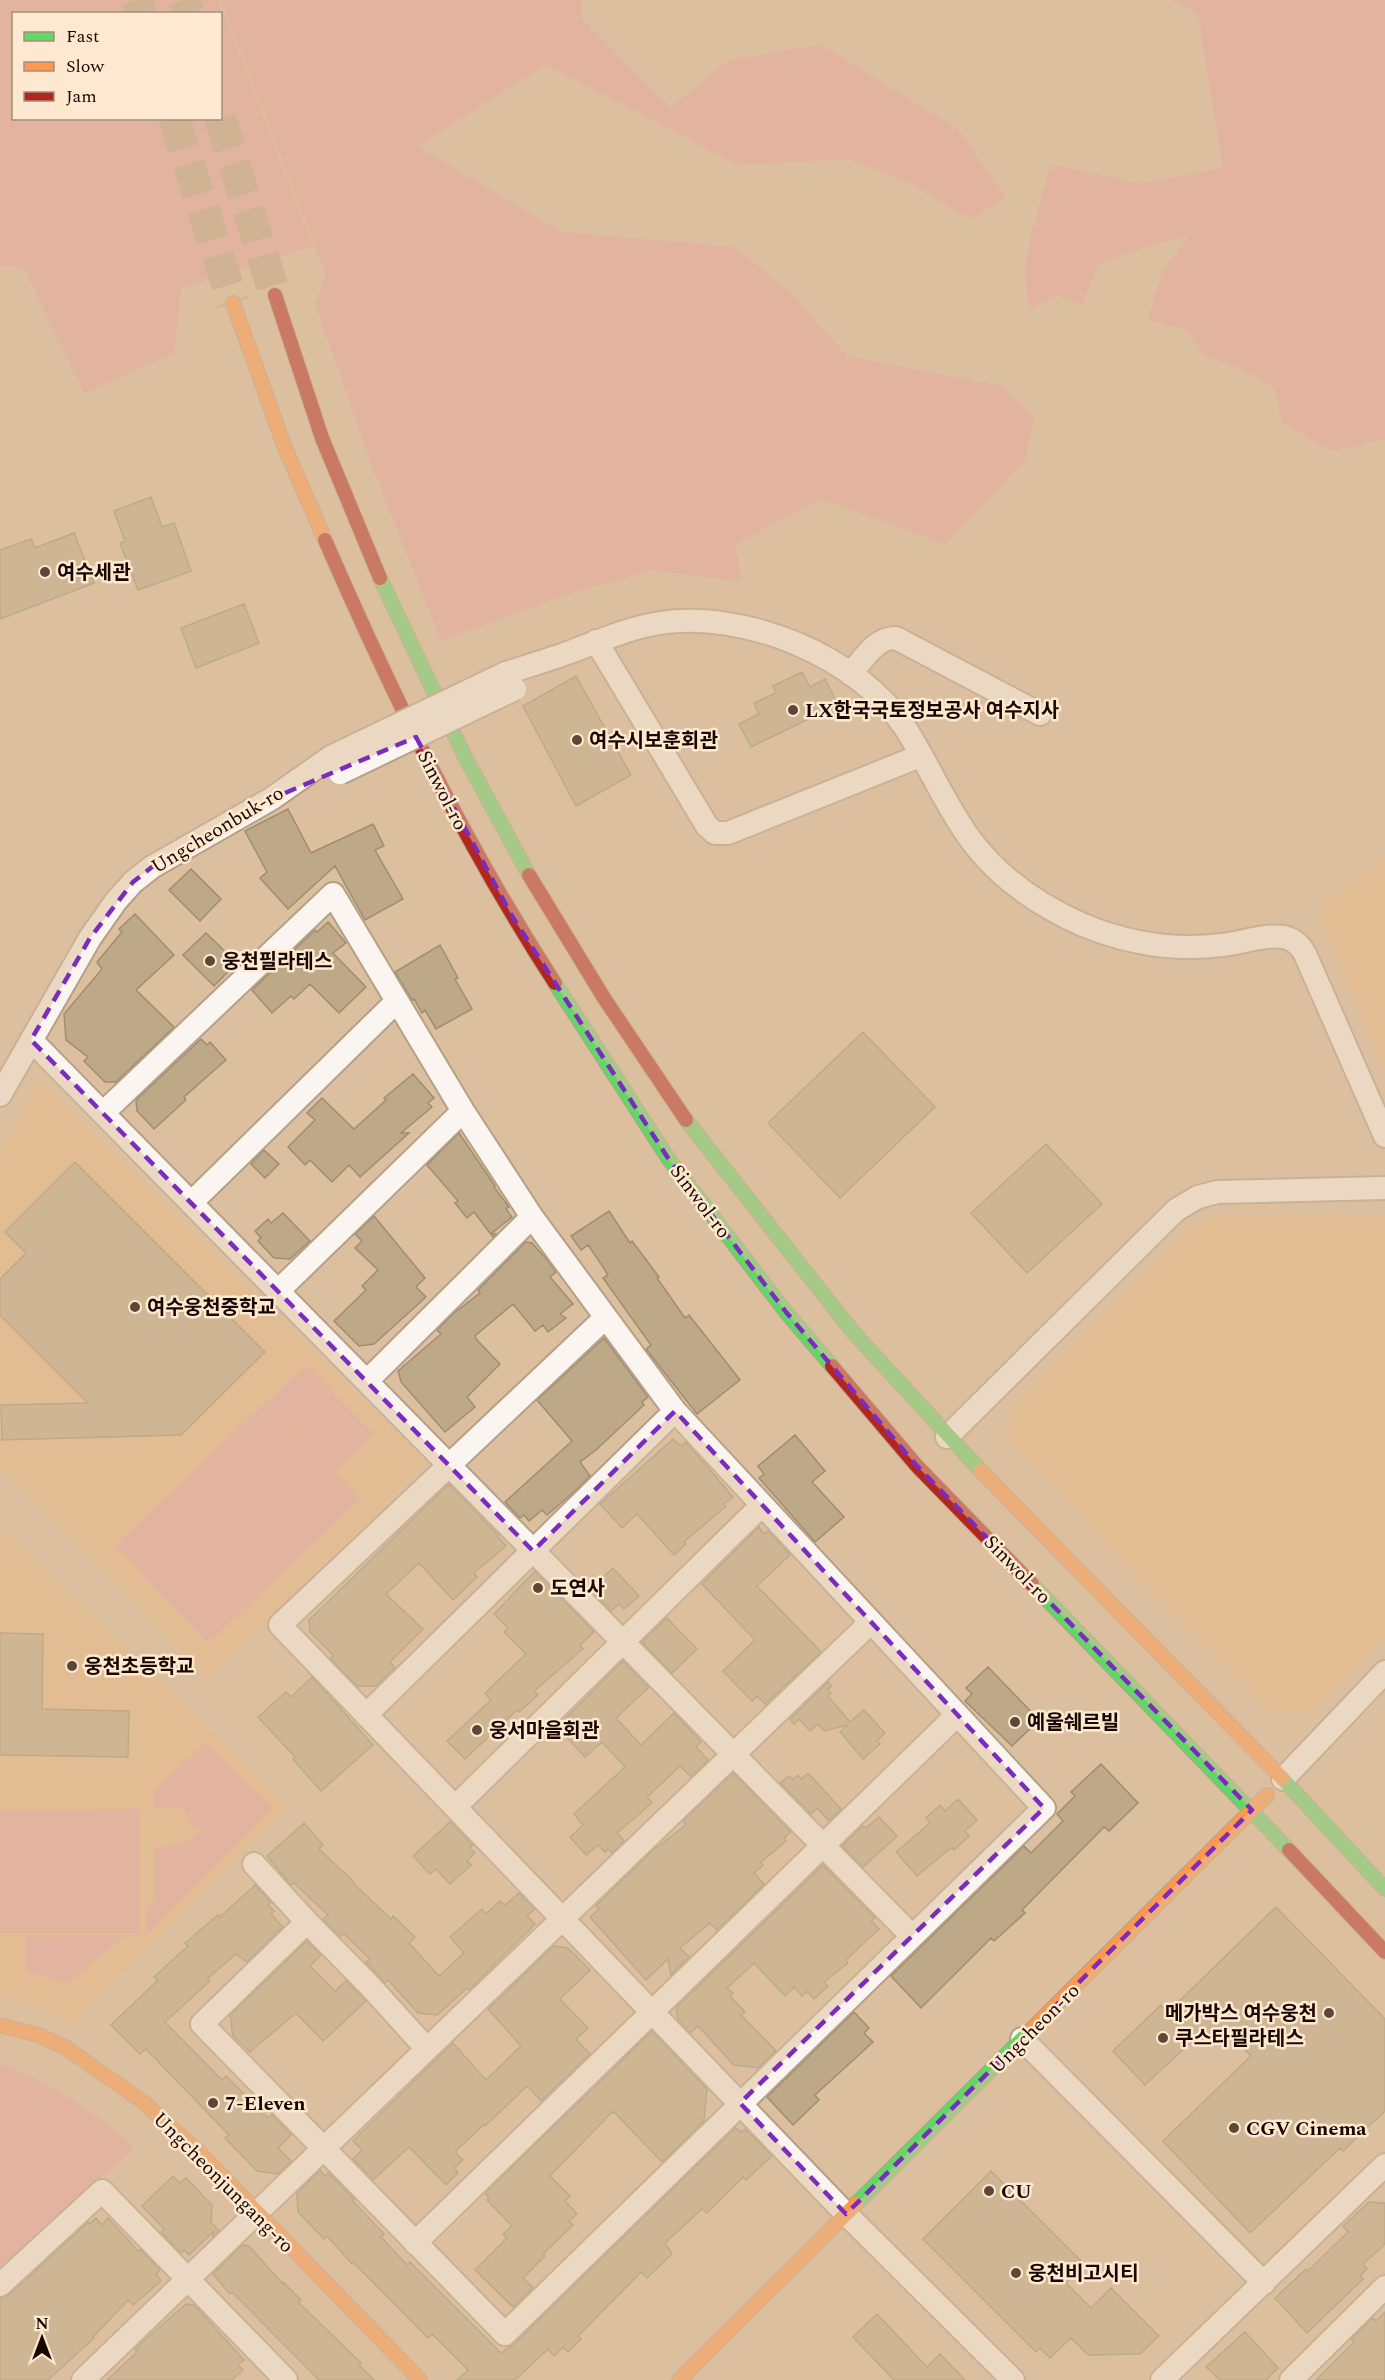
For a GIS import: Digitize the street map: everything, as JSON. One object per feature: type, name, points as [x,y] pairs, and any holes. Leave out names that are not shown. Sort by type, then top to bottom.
[{"type":"street","name":"Sinwol-ro","points":[[275,295],[322,438],[363,542],[464,755],[542,898],[604,998],[694,1132],[853,1332],[947,1437],[1283,1779],[1385,1890]]},
{"type":"street","name":"Sinwol-ro","points":[[233,303],[285,448],[373,649],[432,770],[512,916],[668,1158],[786,1312],[917,1466],[1252,1810],[1385,1952]]},
{"type":"street","name":"Ungcheonbuk-ro","points":[[0,1095],[90,938],[133,882],[152,867],[335,765],[569,652],[631,630],[662,623],[714,622],[750,628],[792,642],[850,674],[891,709],[906,730],[961,825],[982,854],[1025,893],[1068,918],[1120,938],[1178,947],[1222,945],[1273,937],[1285,938],[1296,943],[1305,954],[1385,1136]]},
{"type":"street","points":[[850,674],[879,643],[896,638],[1040,714]]},
{"type":"street","points":[[596,641],[707,826],[715,833],[728,833],[920,756]]},
{"type":"street","points":[[103,1113],[333,894],[463,1111],[532,1216],[675,1412],[1044,1808],[505,2334],[202,2024],[308,1922]]},
{"type":"street","points":[[191,1203],[396,1002]]},
{"type":"street","points":[[31,1040],[912,1936]]},
{"type":"street","points":[[278,1291],[463,1111]]},
{"type":"street","points":[[947,1437],[1176,1210],[1198,1197],[1217,1192],[1385,1188]]},
{"type":"street","points":[[367,1381],[532,1216]]},
{"type":"street","points":[[605,1318],[279,1625],[846,2214],[1013,2380]]},
{"type":"street","points":[[366,1715],[675,1412]]},
{"type":"street","points":[[455,1807],[762,1505]]},
{"type":"street","points":[[83,2380],[255,2212],[871,1622]]},
{"type":"street","name":"Ungcheon-ro","points":[[679,2380],[1283,1779],[1385,1672]]},
{"type":"street","points":[[416,2243],[957,1715]]},
{"type":"street","points":[[254,1864],[426,2048]]},
{"type":"street","name":"Ungcheonjungang-ro","points":[[0,2025],[41,2036],[66,2048],[142,2101],[199,2152],[420,2380]]},
{"type":"street","points":[[1022,2039],[1264,2283]]},
{"type":"street","points":[[1162,2380],[1382,2173]]},
{"type":"street","points":[[0,2285],[102,2191],[187,2279],[276,2377]]},
{"type":"street","points":[[1291,2380],[1384,2290]]},
{"type":"highlighted area","points":[[416,737],[512,916],[668,1158],[786,1312],[917,1466],[1252,1810],[846,2214],[740,2103],[1044,1808],[675,1411],[533,1551],[31,1040],[90,938],[133,882],[152,867],[271,799]]},
{"type":"shaded area","points":[[0,0],[219,0],[313,246],[181,288],[174,353],[84,393],[23,267],[0,266]]},
{"type":"shaded area","points":[[221,0],[582,0],[581,17],[670,108],[727,61],[820,44],[958,129],[1005,198],[971,220],[912,184],[850,159],[738,165],[546,65],[418,146],[562,232],[735,247],[791,293],[847,356],[1001,386],[1034,417],[1025,461],[945,544],[822,499],[735,544],[742,582],[653,570],[561,596],[441,641],[371,464],[315,303],[326,275]]},
{"type":"shaded area","points":[[1173,0],[1385,0],[1385,439],[1331,451],[1281,422],[1275,389],[1239,368],[1204,355],[1186,329],[1148,320],[1162,272],[1190,235],[1135,250],[1098,265],[1082,305],[1058,295],[1029,310],[1025,268],[1032,231],[1051,164],[1139,184],[1223,168],[1198,14]]},
{"type":"shaded area","points":[[1385,857],[1385,1069],[1321,923],[1321,904]]},
{"type":"shaded area","name":"여수웅천중학교","points":[[40,1079],[427,1463],[209,1678],[0,1467],[0,1151]]},
{"type":"shaded area","points":[[1240,1214],[1385,1217],[1385,1639],[1309,1714],[1269,1712],[1009,1441],[1011,1408],[1168,1251],[1190,1230],[1211,1218]]},
{"type":"shaded area","points":[[307,1365],[374,1435],[335,1471],[268,1401]]},
{"type":"shaded area","points":[[267,1401],[360,1499],[208,1643],[115,1546]]},
{"type":"shaded area","name":"웅천초등학교","points":[[0,1526],[288,1806],[75,2022],[63,2020],[25,2001],[0,1995]]},
{"type":"shaded area","points":[[206,1743],[273,1808],[147,1934],[146,1911],[155,1900],[155,1847],[181,1846],[204,1829],[190,1821],[183,1807],[153,1808],[154,1790]]},
{"type":"shaded area","points":[[140,1809],[140,1933],[0,1933],[0,1810]]},
{"type":"shaded area","points":[[125,1936],[67,1983],[26,1971],[26,1937]]},
{"type":"shaded area","points":[[0,2065],[37,2080],[72,2099],[135,2147],[0,2272]]},
{"type":"building","points":[[151,497],[162,527],[174,523],[191,571],[138,590],[120,543],[125,541],[114,511]]},
{"type":"building","name":"여수세관","points":[[74,533],[94,583],[0,619],[0,550],[31,539],[35,548]]},
{"type":"building","points":[[244,604],[259,643],[196,668],[181,628]]},
{"type":"building","name":"LX한국국토정보공사 여수지사","points":[[802,672],[810,687],[825,679],[838,705],[751,747],[739,724],[759,714],[754,703],[776,693],[773,686]]},
{"type":"building","name":"여수시보훈회관","points":[[576,676],[631,775],[576,806],[523,706]]},
{"type":"building","points":[[288,809],[311,853],[373,824],[384,846],[375,850],[403,899],[365,920],[335,866],[288,909],[260,878],[267,872],[245,831]]},
{"type":"building","points":[[191,869],[221,899],[200,921],[169,890]]},
{"type":"building","points":[[135,914],[174,955],[136,990],[174,1027],[116,1082],[105,1082],[84,1061],[88,1057],[66,1040],[64,1014],[102,969],[97,962],[122,932],[119,929]]},
{"type":"building","points":[[328,922],[346,943],[333,953],[366,987],[339,1013],[310,984],[294,999],[291,996],[272,1013],[252,990],[315,930],[317,932]]},
{"type":"building","points":[[206,933],[237,963],[214,986],[183,955]]},
{"type":"building","points":[[440,945],[472,1009],[436,1029],[425,1010],[422,1013],[414,999],[412,1000],[395,972]]},
{"type":"building","points":[[863,1032],[935,1107],[840,1198],[768,1123]]},
{"type":"building","points":[[201,1039],[207,1045],[210,1042],[226,1060],[184,1097],[186,1100],[154,1129],[137,1111],[136,1100]]},
{"type":"building","points":[[413,1074],[434,1098],[428,1103],[432,1107],[401,1133],[409,1133],[360,1177],[349,1165],[332,1182],[310,1160],[305,1165],[288,1147],[315,1120],[307,1113],[322,1098],[354,1129],[386,1100],[384,1098]]},
{"type":"building","points":[[459,1133],[509,1207],[506,1209],[512,1217],[492,1233],[496,1234],[493,1237],[474,1212],[467,1218],[455,1203],[458,1201],[427,1165]]},
{"type":"building","points":[[1046,1144],[1102,1204],[1027,1273],[971,1213]]},
{"type":"building","points":[[264,1150],[279,1164],[265,1178],[251,1164]]},
{"type":"building","points":[[75,1162],[265,1352],[181,1435],[2,1440],[1,1405],[88,1403],[0,1315],[0,1279],[26,1253],[5,1232]]},
{"type":"building","points":[[609,1211],[630,1243],[632,1241],[659,1277],[657,1278],[685,1318],[689,1315],[740,1380],[697,1414],[646,1349],[651,1345],[603,1278],[608,1275],[588,1245],[581,1250],[571,1236]]},
{"type":"building","points":[[283,1213],[310,1241],[290,1259],[274,1258],[258,1241],[261,1238],[255,1231],[268,1219],[271,1223]]},
{"type":"building","points":[[374,1216],[425,1278],[416,1287],[426,1297],[374,1344],[359,1346],[334,1321],[366,1290],[362,1286],[378,1270],[355,1248],[362,1241],[355,1234]]},
{"type":"building","points":[[526,1242],[532,1243],[548,1261],[556,1272],[550,1277],[573,1304],[560,1314],[566,1318],[548,1332],[543,1325],[535,1331],[513,1304],[475,1336],[500,1364],[467,1397],[475,1407],[445,1432],[401,1382],[398,1371],[441,1334],[437,1330],[480,1293],[478,1290]]},
{"type":"building","points":[[604,1338],[648,1397],[642,1402],[644,1405],[580,1462],[590,1476],[576,1490],[547,1515],[542,1510],[529,1521],[524,1515],[520,1518],[505,1502],[572,1441],[537,1400]]},
{"type":"building","points":[[795,1435],[825,1471],[812,1482],[844,1517],[815,1542],[759,1478],[764,1474],[758,1466]]},
{"type":"building","points":[[673,1439],[681,1446],[686,1442],[733,1497],[724,1504],[726,1506],[684,1542],[686,1544],[674,1555],[637,1514],[622,1528],[600,1504]]},
{"type":"building","points":[[449,1484],[506,1546],[474,1573],[477,1577],[453,1600],[419,1563],[386,1594],[423,1629],[390,1662],[395,1668],[376,1686],[357,1686],[331,1659],[333,1655],[310,1632],[309,1620]]},
{"type":"building","points":[[759,1527],[764,1534],[768,1531],[790,1555],[757,1586],[821,1652],[765,1704],[757,1696],[752,1701],[723,1671],[755,1640],[702,1584]]},
{"type":"building","points":[[613,1568],[639,1596],[624,1609],[619,1604],[611,1611],[590,1589]]},
{"type":"building","points":[[535,1571],[594,1632],[580,1645],[583,1649],[534,1691],[538,1695],[519,1712],[517,1710],[465,1759],[447,1741],[491,1700],[485,1693],[526,1654],[504,1632],[508,1628],[494,1614]]},
{"type":"building","points":[[667,1618],[697,1649],[672,1673],[642,1642]]},
{"type":"building","points":[[0,1633],[43,1634],[42,1709],[129,1711],[128,1757],[0,1755]]},
{"type":"building","points":[[623,1661],[649,1687],[616,1718],[641,1745],[674,1713],[701,1742],[696,1747],[708,1760],[691,1777],[680,1766],[647,1797],[652,1803],[617,1833],[624,1841],[612,1853],[608,1849],[605,1852],[598,1845],[586,1855],[570,1837],[583,1825],[574,1814],[625,1767],[602,1742],[585,1757],[557,1727]]},
{"type":"building","points":[[988,1667],[1039,1720],[1012,1746],[965,1701],[972,1694],[966,1688]]},
{"type":"building","points":[[312,1677],[373,1745],[321,1791],[293,1759],[295,1757],[258,1717],[286,1692],[291,1697]]},
{"type":"building","points":[[828,1682],[832,1686],[827,1689],[831,1693],[828,1696],[850,1722],[864,1710],[885,1733],[877,1741],[880,1744],[863,1759],[840,1732],[848,1725],[824,1731],[818,1724],[810,1731],[799,1719],[794,1724],[790,1719]]},
{"type":"building","points":[[1101,1764],[1138,1803],[1109,1831],[1104,1827],[1022,1910],[1025,1913],[994,1941],[991,1938],[921,2008],[891,1976],[1024,1846],[1031,1853],[1063,1821],[1057,1814],[1075,1796],[1071,1792]]},
{"type":"building","points":[[733,1773],[791,1832],[784,1838],[786,1841],[761,1862],[763,1865],[754,1873],[764,1884],[717,1930],[710,1923],[680,1948],[689,1957],[671,1975],[668,1959],[646,1980],[590,1917],[599,1909],[596,1906],[653,1850],[686,1825],[683,1821]]},
{"type":"building","points":[[808,1773],[841,1809],[829,1821],[817,1808],[811,1814],[780,1783],[789,1776],[793,1779],[798,1775],[801,1779]]},
{"type":"building","points":[[958,1799],[977,1820],[965,1831],[969,1836],[954,1850],[952,1847],[917,1876],[896,1852],[930,1823],[926,1818],[940,1805],[945,1811]]},
{"type":"building","points":[[879,1817],[897,1836],[863,1867],[842,1846],[863,1826],[866,1828]]},
{"type":"building","points":[[450,1822],[473,1845],[470,1848],[475,1853],[467,1861],[471,1865],[450,1884],[436,1869],[430,1874],[413,1856]]},
{"type":"building","points":[[304,1823],[323,1845],[319,1849],[391,1919],[393,1916],[415,1937],[409,1943],[439,1976],[464,1953],[450,1937],[482,1909],[486,1914],[500,1901],[505,1905],[519,1893],[535,1909],[527,1916],[535,1924],[469,1990],[467,1988],[437,2015],[418,2013],[388,1980],[385,1983],[366,1962],[370,1959],[344,1934],[340,1937],[323,1919],[328,1915],[294,1883],[291,1885],[267,1856]]},
{"type":"building","points":[[823,1865],[875,1918],[871,1921],[879,1929],[846,1960],[848,1963],[824,1982],[828,1986],[814,1999],[807,1991],[802,1996],[794,1987],[785,1996],[754,1963],[727,1988],[733,1993],[730,1996],[745,2012],[741,2015],[776,2051],[758,2068],[734,2065],[698,2026],[690,2033],[678,2020],[676,2008]]},
{"type":"building","points":[[255,1885],[271,1902],[268,1905],[274,1911],[271,1914],[283,1927],[247,1962],[236,1954],[208,1978],[210,1981],[165,2022],[222,2080],[226,2076],[268,2118],[272,2115],[291,2135],[278,2148],[291,2161],[278,2174],[257,2171],[225,2138],[229,2135],[146,2049],[140,2054],[111,2025],[158,1980],[154,1977],[188,1946],[185,1943],[218,1915],[220,1917]]},
{"type":"building","points":[[1276,1907],[1385,2019],[1385,2111],[1343,2151],[1340,2148],[1250,2233],[1163,2141],[1251,2056],[1225,2030],[1208,2046],[1198,2036],[1145,2085],[1113,2051],[1161,2005],[1167,2013]]},
{"type":"building","points":[[307,1941],[321,1955],[310,1966],[335,1991],[346,1981],[366,2001],[323,2041],[296,2013],[250,2052],[233,2036],[230,2015]]},
{"type":"building","points":[[554,1946],[568,1948],[590,1970],[560,1999],[588,2028],[576,2039],[590,2054],[541,2101],[527,2086],[485,2126],[484,2124],[455,2152],[463,2160],[454,2168],[458,2173],[446,2185],[409,2147],[373,2180],[353,2159],[362,2150],[353,2141],[453,2043],[486,2080],[521,2046],[488,2009]]},
{"type":"building","points":[[854,2012],[869,2028],[864,2033],[873,2042],[815,2095],[819,2100],[793,2125],[767,2097]]},
{"type":"building","points":[[652,2031],[707,2089],[704,2121],[662,2162],[613,2111],[550,2176],[570,2196],[565,2201],[577,2214],[569,2221],[573,2225],[543,2254],[545,2256],[523,2278],[533,2288],[513,2307],[475,2270],[507,2238],[503,2234],[512,2226],[487,2200],[489,2198],[485,2193]]},
{"type":"building","points":[[735,2128],[742,2132],[745,2129],[772,2156],[746,2180],[743,2177],[707,2213],[702,2209],[665,2243],[672,2254],[647,2278],[641,2272],[578,2336],[581,2339],[568,2352],[563,2347],[554,2356],[548,2349],[515,2380],[457,2380],[468,2370],[432,2334],[428,2338],[353,2262],[352,2264],[327,2236],[324,2239],[298,2212],[297,2193],[320,2170],[325,2176],[328,2173],[354,2199],[352,2200],[384,2234],[381,2237],[407,2265],[410,2262],[501,2353],[514,2344]]},
{"type":"building","name":"웅천비고시티","points":[[991,2171],[1084,2264],[1066,2283],[1091,2308],[1111,2288],[1159,2336],[1140,2354],[1088,2355],[1071,2338],[1050,2358],[1040,2348],[1036,2352],[923,2239]]},
{"type":"building","points":[[173,2176],[180,2183],[186,2178],[212,2205],[211,2222],[219,2231],[213,2236],[213,2232],[189,2255],[184,2250],[181,2253],[161,2232],[164,2229],[142,2206]]},
{"type":"building","points":[[1369,2202],[1385,2203],[1385,2244],[1363,2264],[1367,2269],[1360,2276],[1363,2279],[1307,2333],[1275,2298],[1306,2269],[1308,2271],[1348,2232],[1343,2226]]},
{"type":"building","points":[[96,2218],[102,2225],[108,2218],[138,2251],[140,2249],[160,2270],[156,2274],[161,2281],[133,2305],[128,2300],[94,2338],[48,2380],[0,2380],[0,2298],[9,2295],[88,2222],[89,2224]]},
{"type":"building","points":[[242,2245],[249,2246],[282,2283],[301,2300],[298,2302],[361,2363],[359,2365],[374,2380],[319,2380],[232,2292],[230,2294],[213,2274]]},
{"type":"building","points":[[186,2304],[194,2305],[244,2360],[238,2365],[243,2370],[232,2380],[107,2380],[137,2352],[135,2349]]},
{"type":"building","points":[[1385,2312],[1385,2380],[1316,2380],[1354,2342],[1351,2339],[1373,2318],[1376,2321]]},
{"type":"building","points":[[877,2314],[927,2367],[940,2354],[965,2380],[894,2380],[853,2337]]},
{"type":"building","points":[[1245,2332],[1278,2368],[1266,2380],[1220,2380],[1206,2367]]},
{"type":"tunnel","points":[[137,0],[140,12]]},
{"type":"tunnel","points":[[184,0],[188,12]]},
{"type":"tunnel","points":[[175,120],[233,303]]},
{"type":"tunnel","points":[[221,120],[275,295]]},
{"type":"traffic: fast","points":[[380,578],[464,755],[529,875]]},
{"type":"traffic: fast","points":[[555,983],[668,1158],[786,1312],[832,1366]]},
{"type":"traffic: fast","points":[[686,1120],[853,1332],[981,1471]]},
{"type":"traffic: fast","points":[[1032,1584],[1289,1850]]},
{"type":"traffic: fast","points":[[1282,1778],[1385,1889]]},
{"type":"traffic: fast","points":[[856,2204],[1028,2033]]},
{"type":"traffic: slow","points":[[233,303],[285,448],[325,540]]},
{"type":"traffic: slow","points":[[981,1471],[1282,1778]]},
{"type":"traffic: slow","points":[[1028,2033],[1267,1795]]},
{"type":"traffic: slow","points":[[0,2025],[41,2036],[66,2048],[142,2101],[199,2152],[420,2380]]},
{"type":"traffic: slow","points":[[679,2380],[856,2204]]},
{"type":"traffic: jam","points":[[275,295],[322,438],[380,578]]},
{"type":"traffic: jam","points":[[325,540],[431,767],[490,876],[555,983]]},
{"type":"traffic: jam","points":[[529,875],[604,998],[686,1120]]},
{"type":"traffic: jam","points":[[832,1366],[917,1466],[1032,1584]]},
{"type":"traffic: jam","points":[[1289,1850],[1385,1952]]},
{"type":"place","name":"여수세관","points":[[45,572]]},
{"type":"place","name":"LX한국국토정보공사 여수지사","points":[[793,710]]},
{"type":"place","name":"여수시보훈회관","points":[[577,740]]},
{"type":"place","name":"웅천필라테스","points":[[210,961]]},
{"type":"place","name":"여수웅천중학교","points":[[135,1307]]},
{"type":"place","name":"도연사","points":[[538,1588]]},
{"type":"place","name":"웅천초등학교","points":[[72,1666]]},
{"type":"place","name":"예울쉐르빌","points":[[1015,1722]]},
{"type":"place","name":"웅서마을회관","points":[[477,1730]]},
{"type":"place","name":"메가박스 여수웅천","points":[[1329,2013]]},
{"type":"place","name":"쿠스타필라테스","points":[[1163,2038]]},
{"type":"place","name":"7-Eleven","points":[[213,2103]]},
{"type":"place","name":"CGV Cinema","points":[[1234,2128]]},
{"type":"place","name":"CU","points":[[989,2191]]},
{"type":"place","name":"웅천비고시티","points":[[1016,2273]]}]
